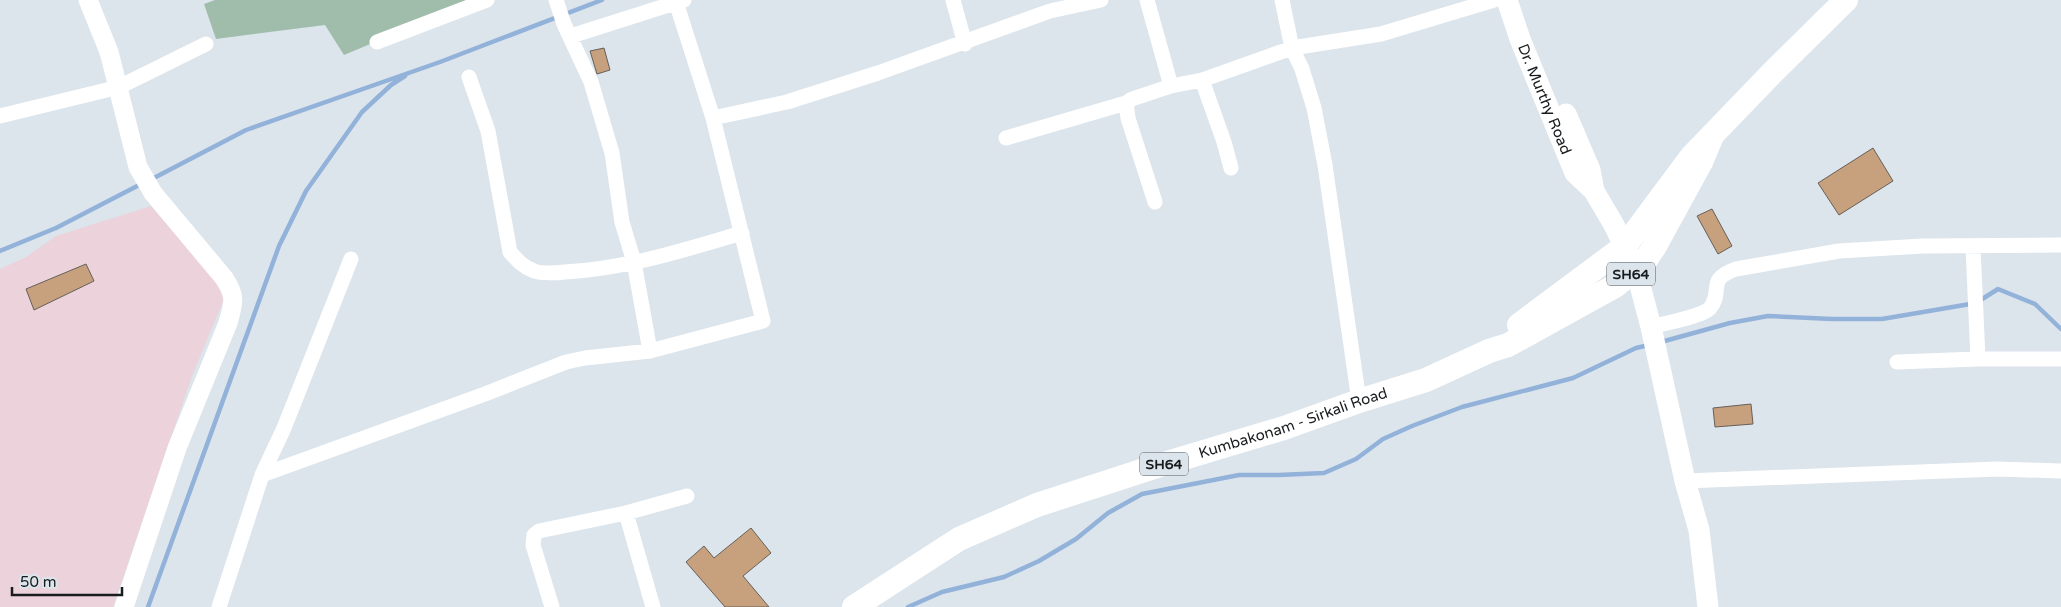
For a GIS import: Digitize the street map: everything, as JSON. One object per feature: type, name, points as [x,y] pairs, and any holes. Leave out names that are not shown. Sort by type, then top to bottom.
[{"type":"main road","name":"Dr. Murthy Road","points":[[1507,0],[1520,39],[1575,173],[1594,191],[1625,246],[1636,270],[1652,330],[1685,481],[1699,530],[1708,607]]},
{"type":"main road","name":"Dr. Murthy Road","points":[[1517,0],[1590,170],[1594,191]]},
{"type":"main road","name":"Kumbakonam - Sirkali Road","points":[[1489,352],[1502,337],[1625,246],[1692,156],[1846,0]]},
{"type":"main road","name":"Kumbakonam - Sirkali Road","points":[[854,607],[959,539],[1037,505],[1157,466],[1284,428],[1359,401],[1426,380],[1508,345],[1615,286],[1636,270],[1655,246],[1701,162],[1712,136]]},
{"type":"street","points":[[88,0],[109,52],[138,167],[153,193],[224,278],[233,292],[232,308],[177,448],[124,607]]},
{"type":"street","points":[[377,42],[468,9],[487,0]]},
{"type":"street","points":[[556,0],[567,30],[591,82],[612,153],[622,222],[634,262],[650,352]]},
{"type":"street","points":[[952,0],[965,44]]},
{"type":"street","points":[[713,118],[787,102],[965,44],[1049,6],[1101,0]]},
{"type":"street","points":[[1147,0],[1171,86]]},
{"type":"street","points":[[1282,0],[1292,48],[1302,69],[1314,108],[1325,166],[1359,401]]},
{"type":"street","points":[[1006,138],[1126,103],[1132,99],[1171,86],[1202,80],[1292,48],[1381,34],[1494,0]]},
{"type":"street","points":[[262,475],[485,394],[566,362],[584,358],[650,352],[763,321],[713,118],[680,1],[567,30]]},
{"type":"street","points":[[0,116],[119,87],[206,44]]},
{"type":"street","points":[[469,77],[488,131],[510,252],[520,264],[534,271],[550,273],[584,271],[634,262],[742,233]]},
{"type":"street","points":[[1202,80],[1231,168]]},
{"type":"street","points":[[1126,103],[1128,118],[1155,202]]},
{"type":"street","points":[[1652,330],[1702,313],[1710,308],[1714,299],[1717,282],[1722,274],[1736,269],[1839,251],[1923,246],[2061,245]]},
{"type":"street","points":[[1973,247],[1978,358]]},
{"type":"street","points":[[219,607],[262,475],[284,428],[351,259]]},
{"type":"street","points":[[1897,362],[1978,358],[2061,359]]},
{"type":"street","points":[[1685,481],[1997,469],[2061,472]]},
{"type":"street","points":[[552,607],[532,545],[534,535],[539,531],[626,512],[687,496]]},
{"type":"street","points":[[626,512],[652,607]]},
{"type":"shaded area","points":[[151,206],[227,292],[192,376],[113,607],[0,607],[0,269],[26,257],[56,236]]},
{"type":"green space","points":[[215,0],[475,0],[344,55],[325,25],[216,39],[204,4]]},
{"type":"building","points":[[604,48],[610,70],[597,74],[590,51]]},
{"type":"building","points":[[1873,148],[1893,181],[1839,215],[1818,183]]},
{"type":"building","points":[[1712,209],[1732,246],[1718,254],[1697,216]]},
{"type":"building","points":[[86,264],[94,281],[34,310],[26,289]]},
{"type":"building","points":[[1751,404],[1753,424],[1715,427],[1713,408]]},
{"type":"building","points":[[751,528],[771,553],[743,576],[769,607],[725,607],[686,562],[704,546],[714,558]]},
{"type":"waterway","points":[[150,180],[246,130],[440,62],[602,0]]},
{"type":"waterway","points":[[148,607],[279,246],[306,191],[362,112],[391,85],[405,76]]},
{"type":"waterway","points":[[0,251],[56,228],[143,183]]},
{"type":"waterway","points":[[1661,342],[1730,323],[1768,316],[1882,319],[1976,303],[1998,289],[2035,304],[2061,329]]},
{"type":"waterway","points":[[908,607],[942,592],[1004,577],[1039,561],[1076,539],[1108,513],[1142,494],[1239,475],[1324,473],[1356,459],[1383,439],[1412,426],[1462,407],[1573,378],[1636,348],[1649,345]]}]
